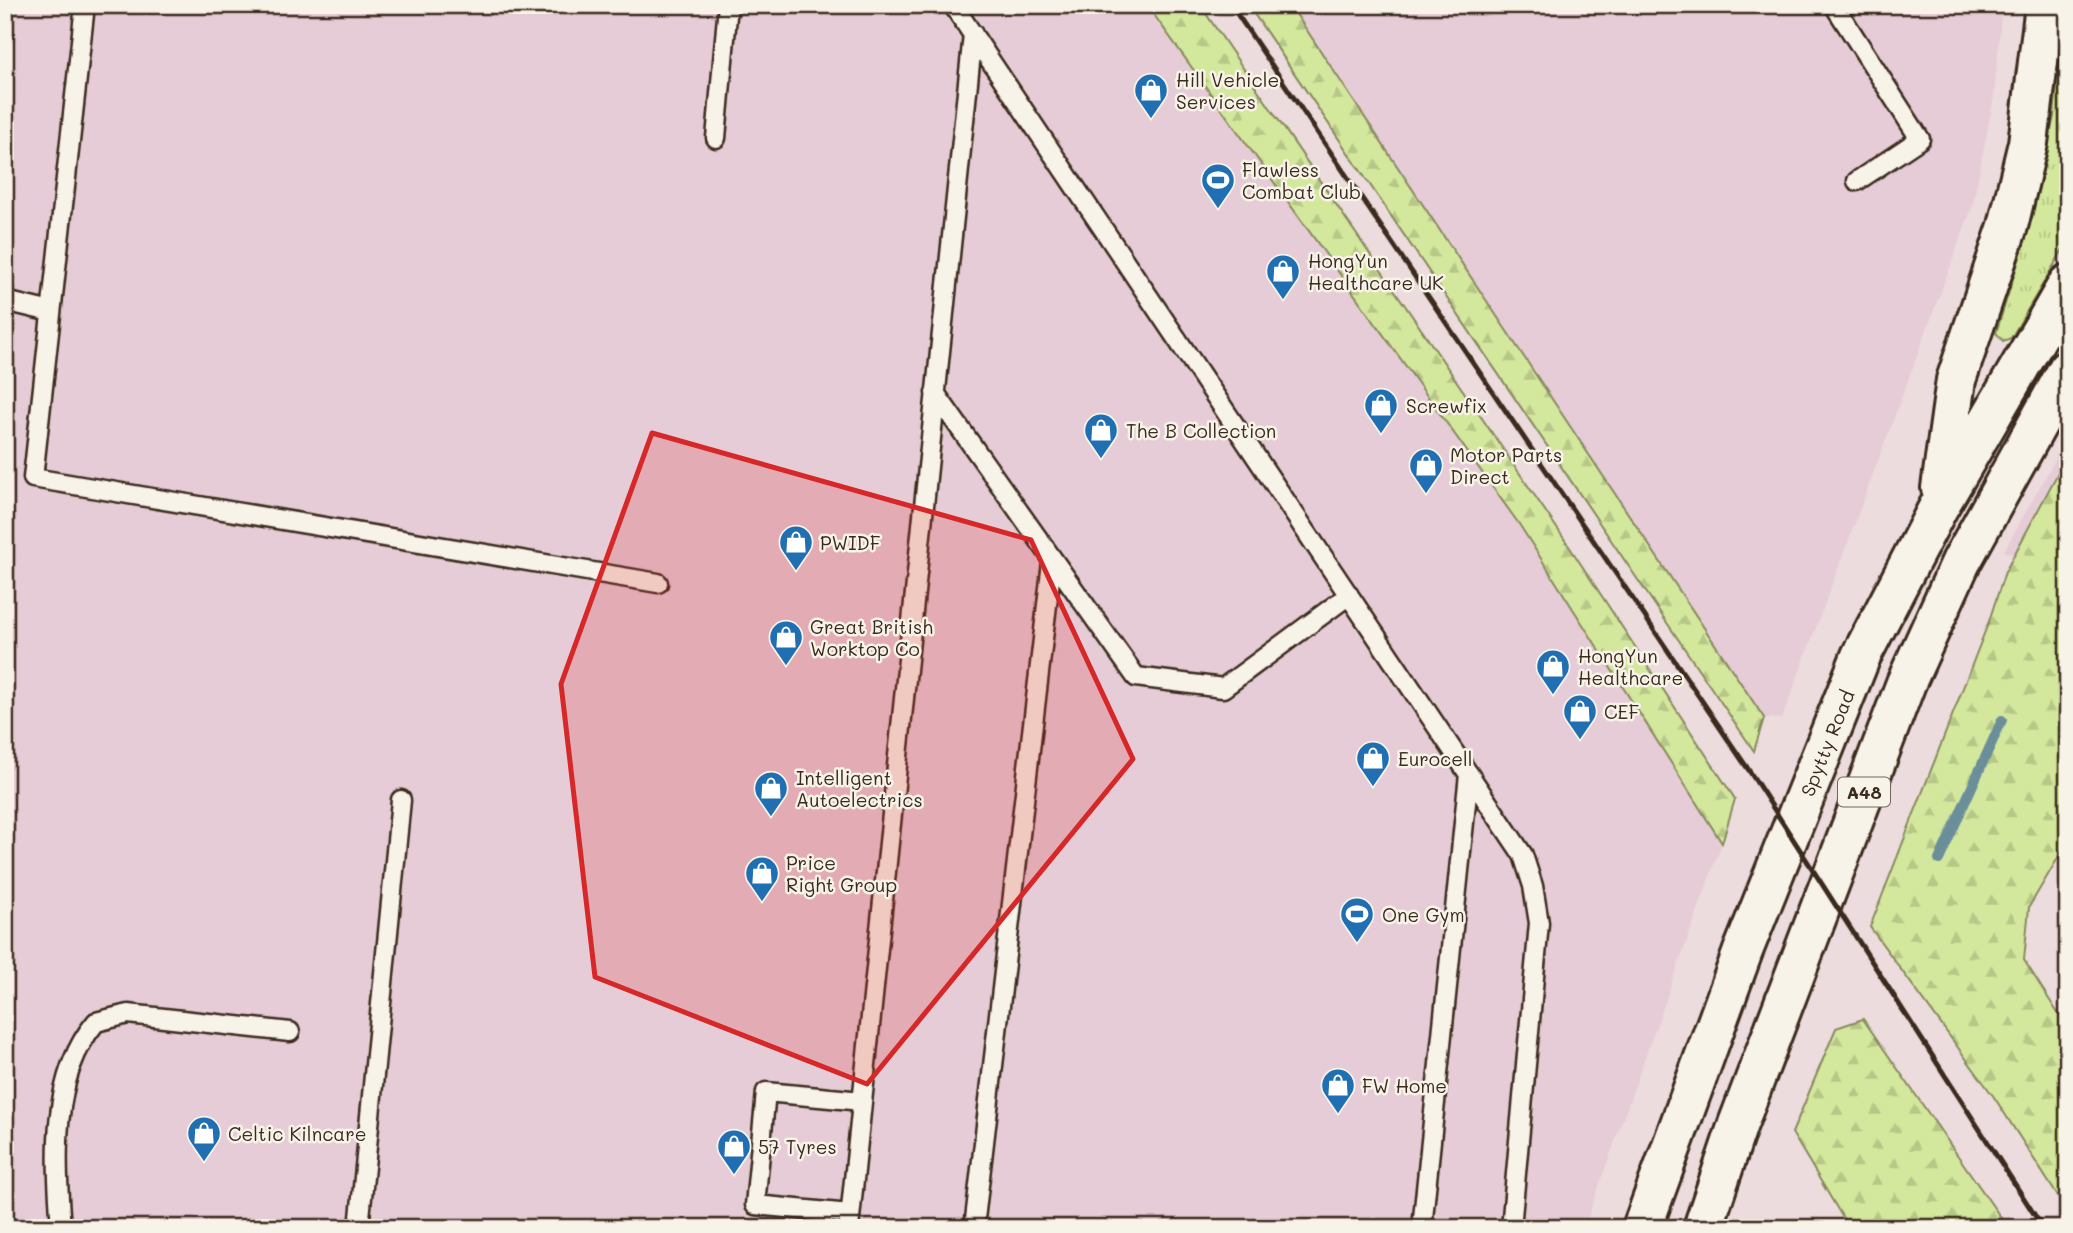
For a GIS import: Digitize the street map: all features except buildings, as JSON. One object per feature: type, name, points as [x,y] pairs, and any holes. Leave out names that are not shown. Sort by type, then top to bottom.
[{"type":"main road","points":[[1938,508],[1956,380],[2008,226],[2028,142],[2045,5]]},
{"type":"main road","name":"Spytty Road","points":[[1642,1228],[1743,951],[1861,656],[1938,508],[2068,284]]},
{"type":"main road","name":"A48","points":[[1703,1228],[1738,1124],[1906,683],[1961,562],[2068,369]]},
{"type":"lane","points":[[85,5],[33,478],[658,583]]},
{"type":"lane","points":[[716,138],[728,5]]},
{"type":"lane","points":[[954,5],[1522,855],[1533,886],[1539,923],[1511,1228]]},
{"type":"lane","points":[[1834,5],[1920,139],[1857,181]]},
{"type":"lane","points":[[862,1101],[766,1092],[755,1205],[849,1221],[862,1101],[935,393],[973,34]]},
{"type":"lane","points":[[5,301],[51,312]]},
{"type":"lane","points":[[935,393],[1052,562],[1136,677],[1223,688],[1349,595]]},
{"type":"lane","points":[[974,1228],[1052,562]]},
{"type":"lane","points":[[1422,1228],[1469,774]]},
{"type":"lane","points":[[359,1228],[401,800]]},
{"type":"lane","points":[[61,1228],[59,1126],[74,1055],[84,1036],[96,1022],[128,1014],[290,1032]]},
{"type":"highlighted area","points":[[652,433],[1031,540],[1133,759],[867,1084],[595,977],[561,684]]},
{"type":"shaded area","points":[[5,5],[1147,5],[1519,524],[1722,843],[1584,1228],[5,1228]]},
{"type":"shaded area","points":[[1290,5],[2002,5],[1994,97],[1972,208],[1782,719],[1764,718]]},
{"type":"shaded area","points":[[2068,436],[2068,588],[2004,551]]},
{"type":"green space","points":[[1147,5],[1200,5],[1565,540],[1735,799],[1722,843],[1519,524]]},
{"type":"green space","points":[[1248,5],[1290,5],[1764,718],[1754,751]]},
{"type":"green space","points":[[2065,5],[2068,5],[2068,241],[2011,338],[2003,341],[1996,333],[2032,218],[2054,116]]},
{"type":"green space","points":[[2068,454],[2068,841],[2029,907],[2024,960],[2068,1029],[2068,1212],[1994,1097],[1870,927],[1989,621],[2005,572]]},
{"type":"green space","points":[[1863,1019],[2008,1228],[1849,1228],[1792,1133],[1836,1028]]},
{"type":"waterway","points":[[1939,860],[2002,720]]},
{"type":"railway","points":[[1231,5],[1748,769],[2043,1228]]},
{"type":"place","name":"Hill Vehicle Services","points":[[1151,120]]},
{"type":"place","name":"Flawless Combat Club","points":[[1218,210]]},
{"type":"place","name":"HongYun Healthcare UK","points":[[1283,301]]},
{"type":"place","name":"Screwfix","points":[[1381,435]]},
{"type":"place","name":"The B Collection","points":[[1101,460]]},
{"type":"place","name":"Motor Parts Direct","points":[[1426,495]]},
{"type":"place","name":"PWIDF","points":[[796,572]]},
{"type":"place","name":"Great British Worktop Co","points":[[786,667]]},
{"type":"place","name":"HongYun Healthcare","points":[[1553,696]]},
{"type":"place","name":"CEF","points":[[1580,741]]},
{"type":"place","name":"Eurocell","points":[[1373,788]]},
{"type":"place","name":"Intelligent Autoelectrics","points":[[771,818]]},
{"type":"place","name":"Price Right Group","points":[[762,903]]},
{"type":"place","name":"One Gym","points":[[1357,944]]},
{"type":"place","name":"FW Home","points":[[1338,1115]]},
{"type":"place","name":"Celtic Kilncare","points":[[204,1163]]},
{"type":"place","name":"57 Tyres","points":[[734,1176]]}]
